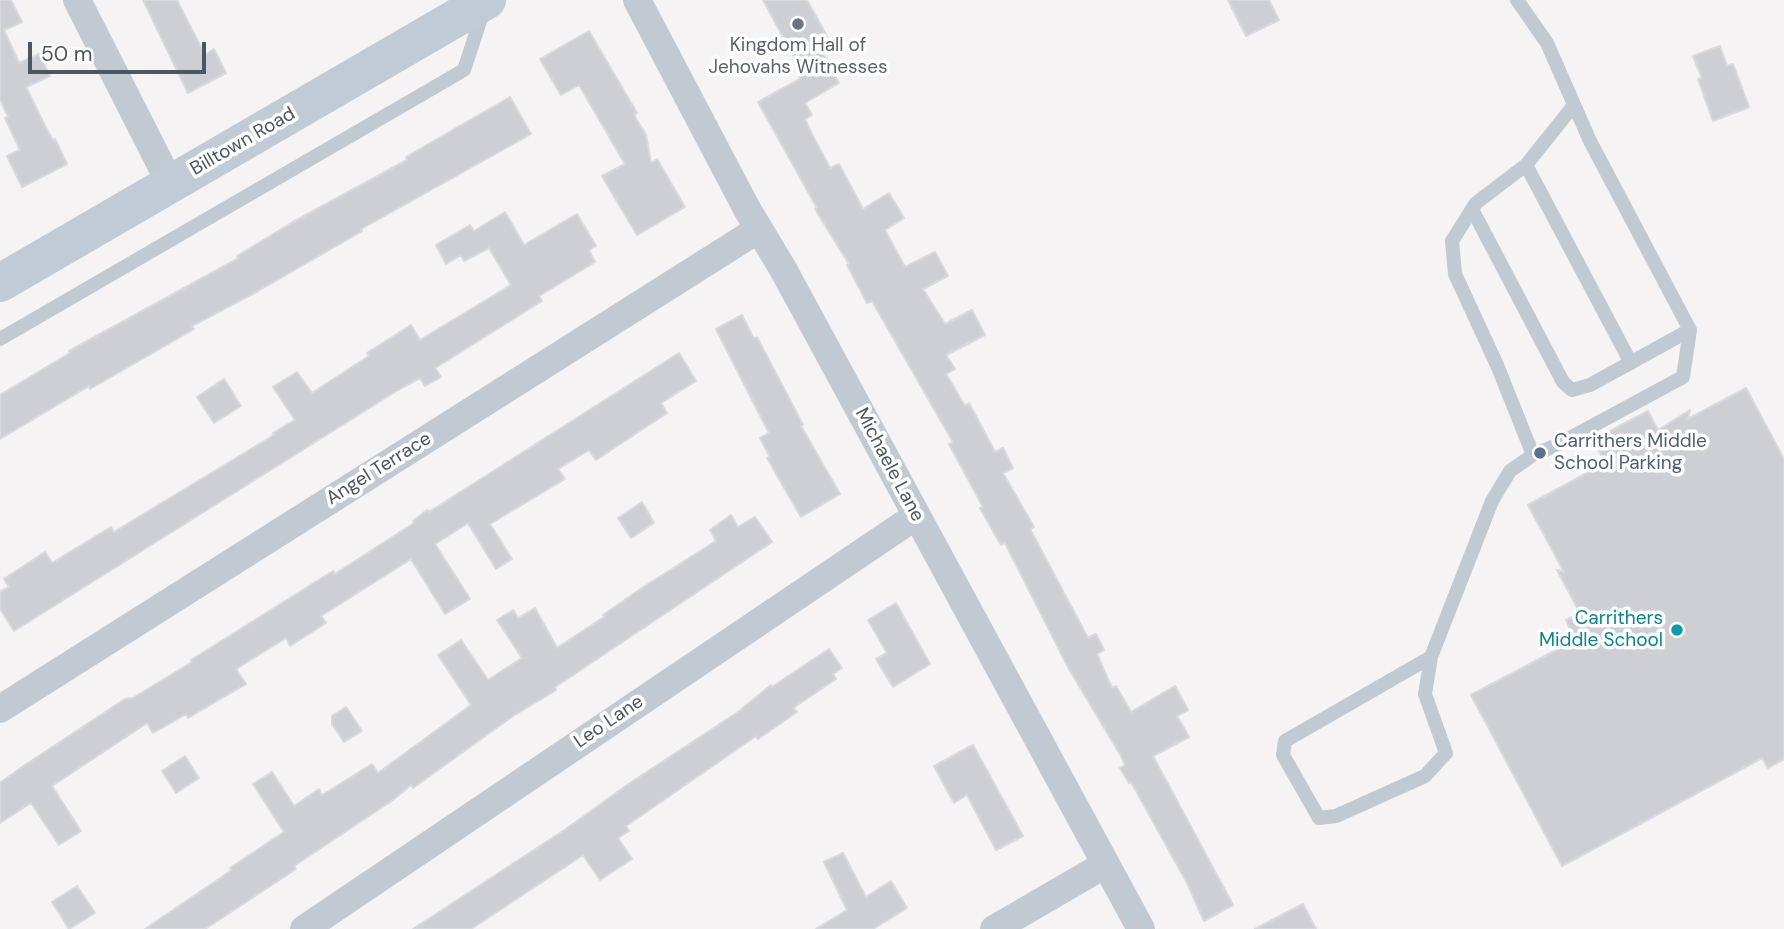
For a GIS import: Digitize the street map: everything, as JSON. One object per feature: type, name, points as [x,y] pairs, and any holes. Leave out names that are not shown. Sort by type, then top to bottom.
[{"type":"main road","name":"Billtown Road","points":[[0,284],[487,0]]},
{"type":"street","points":[[77,0],[170,183]]},
{"type":"street","name":"Michaele Lane","points":[[637,0],[759,229],[1142,929]]},
{"type":"street","name":"Angel Terrace","points":[[0,709],[759,229]]},
{"type":"street","name":"Leo Lane","points":[[304,929],[916,516]]},
{"type":"street","points":[[994,929],[1106,864]]},
{"type":"lane","points":[[0,339],[464,70],[487,0]]},
{"type":"lane","points":[[1431,657],[1285,741],[1283,755],[1320,818],[1336,816],[1425,776],[1446,753],[1425,694],[1431,657],[1492,501],[1510,471],[1534,455],[1683,377],[1690,330],[1590,141],[1547,43],[1517,0]]},
{"type":"lane","points":[[1534,455],[1455,274],[1452,241],[1476,203],[1526,165],[1574,105]]},
{"type":"lane","points":[[1526,165],[1631,363]]},
{"type":"lane","points":[[1472,209],[1563,382],[1572,390],[1590,385],[1690,330]]},
{"type":"building","points":[[0,0],[11,0],[22,22],[4,30],[19,63],[39,54],[50,76],[26,87],[67,164],[22,187],[7,156],[20,150],[5,118],[8,117],[0,99]]},
{"type":"building","points":[[143,0],[177,0],[205,55],[214,49],[226,73],[188,93]]},
{"type":"building","points":[[763,0],[807,0],[829,40],[819,46],[839,83],[805,103],[812,115],[805,119],[830,168],[839,164],[863,209],[889,193],[904,218],[885,230],[905,267],[935,252],[948,276],[923,289],[945,324],[972,310],[985,335],[946,355],[955,369],[946,374],[965,406],[969,403],[995,452],[1003,448],[1013,468],[1003,473],[1034,527],[1030,529],[1088,638],[1096,634],[1104,650],[1097,654],[1112,688],[1116,686],[1131,712],[1175,686],[1188,710],[1177,716],[1189,737],[1153,756],[1233,905],[1204,921],[1187,883],[1131,782],[1129,783],[1120,768],[1125,765],[1121,756],[1069,669],[1005,543],[1001,545],[980,508],[983,507],[949,444],[953,442],[872,301],[867,303],[847,265],[849,264],[815,209],[817,208],[758,102],[800,79],[794,57]]},
{"type":"building","points":[[1228,0],[1269,0],[1279,20],[1246,36]]},
{"type":"building","points":[[589,31],[637,113],[634,115],[646,135],[651,163],[657,159],[685,207],[637,235],[602,176],[625,164],[579,85],[561,95],[540,59]]},
{"type":"building","points":[[1720,46],[1727,66],[1733,64],[1749,107],[1713,121],[1698,79],[1702,78],[1693,56]]},
{"type":"building","points":[[510,97],[531,134],[192,326],[194,329],[90,389],[89,386],[0,439],[0,395],[70,353],[69,351],[239,258],[237,256],[293,222],[407,160],[406,157]]},
{"type":"building","points":[[505,212],[524,245],[577,214],[596,246],[589,250],[595,262],[539,296],[542,301],[435,368],[441,377],[425,386],[420,378],[398,390],[14,631],[0,609],[0,592],[9,587],[4,579],[45,552],[52,563],[111,527],[114,532],[274,435],[273,433],[295,420],[273,387],[297,372],[312,393],[411,325],[420,340],[511,285],[489,248],[464,261],[461,255],[446,264],[436,245],[470,225],[474,231]]},
{"type":"building","points":[[742,315],[754,339],[757,337],[803,425],[801,426],[840,494],[801,517],[767,458],[770,457],[760,438],[769,433],[716,329]]},
{"type":"building","points":[[679,353],[696,381],[661,403],[667,413],[596,460],[589,450],[558,469],[565,479],[490,524],[512,559],[496,569],[468,523],[435,544],[470,599],[445,614],[411,559],[321,616],[326,623],[290,646],[286,638],[236,669],[246,684],[188,718],[186,714],[153,733],[147,723],[52,786],[81,831],[59,845],[31,803],[0,823],[0,783],[22,767],[125,699],[133,698],[192,662],[191,660],[333,571],[335,574],[414,523],[413,521],[427,510],[429,512]]},
{"type":"building","points":[[224,379],[241,406],[214,423],[197,397]]},
{"type":"building","name":"Carrithers Middle School","points":[[1746,388],[1784,459],[1784,759],[1768,768],[1762,758],[1562,866],[1471,695],[1575,640],[1566,620],[1580,613],[1557,570],[1564,572],[1528,505],[1596,468],[1589,466],[1603,458],[1593,440],[1648,411],[1658,430],[1690,410],[1688,419]]},
{"type":"building","points":[[642,502],[654,523],[631,538],[618,518]]},
{"type":"building","points":[[731,515],[738,527],[755,517],[772,542],[555,687],[556,690],[513,716],[413,788],[411,785],[294,866],[296,869],[205,929],[145,929],[284,832],[253,784],[272,772],[294,806],[319,789],[322,795],[372,764],[378,773],[471,705],[438,655],[461,640],[488,680],[522,658],[497,620],[513,610],[518,618],[535,608],[557,648],[642,588],[716,541],[710,530]]},
{"type":"building","points":[[896,603],[930,664],[893,687],[876,659],[887,653],[868,620]]},
{"type":"building","points":[[829,649],[842,668],[833,674],[836,679],[793,708],[797,712],[758,739],[756,736],[626,826],[629,831],[618,838],[632,859],[600,880],[583,855],[471,929],[413,929],[738,712],[771,685],[772,687]]},
{"type":"building","points":[[346,707],[362,731],[344,742],[332,724],[332,716]]},
{"type":"building","points":[[973,745],[1023,836],[996,850],[967,795],[954,803],[934,766]]},
{"type":"building","points":[[185,756],[199,778],[176,793],[162,771]]},
{"type":"building","points":[[843,853],[866,897],[891,881],[907,908],[873,929],[816,929],[847,910],[824,862]]},
{"type":"building","points":[[77,886],[95,913],[69,929],[52,902]]},
{"type":"building","points":[[1303,904],[1316,929],[1255,929]]},
{"type":"place","name":"Kingdom Hall of Jehovahs Witnesses","points":[[798,24]]},
{"type":"place","name":"Carrithers Middle School Parking","points":[[1540,453]]},
{"type":"place","name":"Carrithers Middle School","points":[[1677,630]]}]
